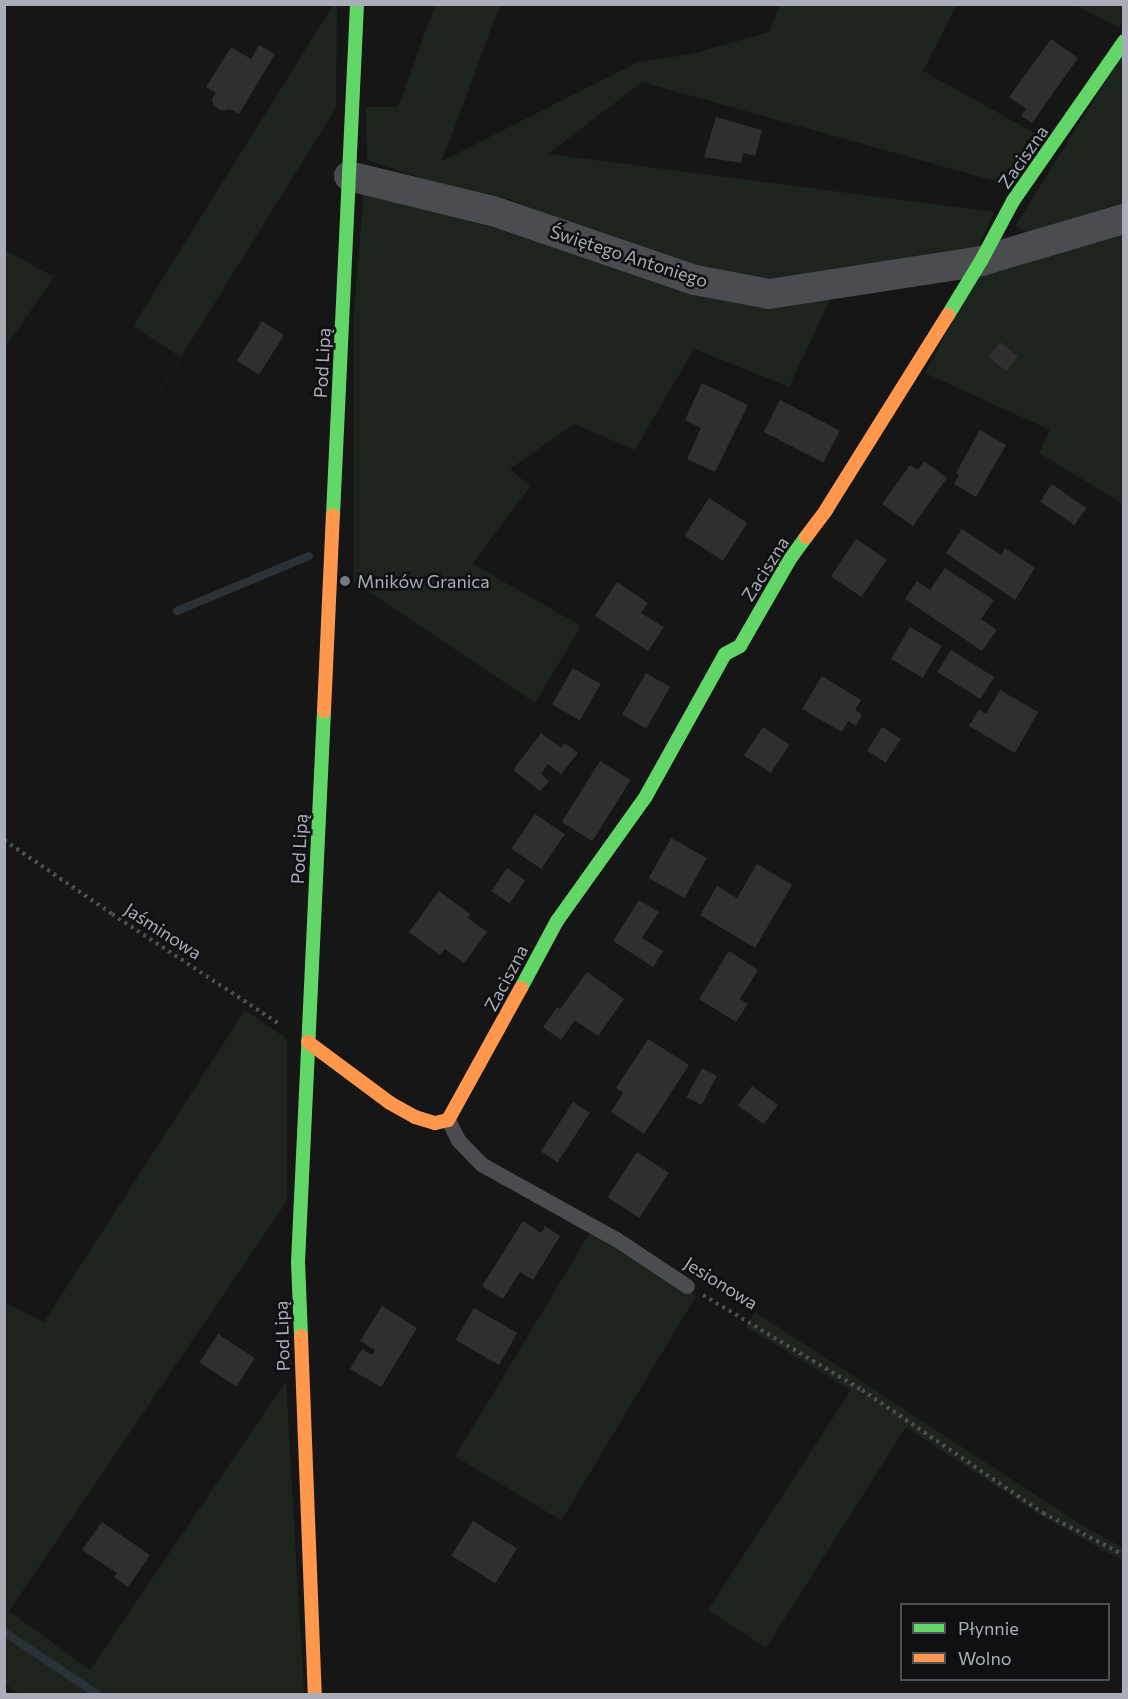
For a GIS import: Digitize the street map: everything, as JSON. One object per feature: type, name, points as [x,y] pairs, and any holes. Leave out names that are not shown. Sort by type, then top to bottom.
[{"type":"street","name":"Pod Lipą","points":[[315,1695],[297,1262],[357,4]]},
{"type":"street","name":"Zaciszna","points":[[447,1120],[457,1108],[557,921],[646,796],[725,654],[740,646],[790,559],[826,510],[981,261],[1013,201],[1124,41]]},
{"type":"street","name":"Świętego Antoniego","points":[[349,177],[493,211],[695,280],[769,294],[981,261],[1124,219]]},
{"type":"street","points":[[308,1042],[390,1103],[435,1123],[447,1120]]},
{"type":"lane","name":"Jesionowa","points":[[447,1120],[458,1140],[481,1164],[616,1239],[687,1286]]},
{"type":"path","name":"Jaśminowa","points":[[4,840],[112,914],[308,1042]]},
{"type":"path","name":"Jesionowa","points":[[687,1286],[862,1390],[1043,1513],[1124,1555]]},
{"type":"shaded area","points":[[957,4],[923,71],[1047,140],[1009,185],[642,82],[548,154],[994,212],[976,252],[766,286],[703,274],[508,199],[433,182],[367,160],[366,107],[398,107],[435,5],[500,5],[442,161],[636,63],[691,54],[769,32],[780,5]]},
{"type":"shaded area","points":[[333,5],[337,5],[336,108],[5,640],[180,357],[133,326]]},
{"type":"shaded area","points":[[1075,5],[1123,5],[1123,19],[1119,27]]},
{"type":"shaded area","points":[[1123,53],[1123,214],[1032,235],[1015,226]]},
{"type":"shaded area","points":[[364,188],[658,278],[834,292],[789,387],[694,349],[635,450],[574,424],[510,469],[530,486],[473,564],[581,626],[535,703],[354,582],[354,312]]},
{"type":"shaded area","points":[[1123,233],[1123,504],[1039,453],[1050,430],[925,373],[983,265]]},
{"type":"shaded area","points":[[5,250],[54,277],[5,348]]},
{"type":"shaded area","points":[[245,1010],[287,1039],[287,1201],[9,1611],[90,1670],[286,1381],[304,1694],[20,1694],[5,1684],[4,1302],[44,1322]]},
{"type":"shaded area","points":[[590,1232],[696,1296],[561,1520],[455,1457]]},
{"type":"shaded area","points":[[755,1312],[1080,1524],[1123,1548],[1123,1561],[1042,1516],[906,1427],[766,1648],[708,1610],[851,1390],[746,1327]]},
{"type":"building","points":[[1051,39],[1078,58],[1032,123],[1021,116],[1026,109],[1009,97]]},
{"type":"building","points":[[259,45],[275,54],[239,114],[230,109],[222,111],[214,106],[212,99],[216,93],[206,87],[231,47],[251,59]]},
{"type":"building","points":[[716,117],[762,130],[755,156],[743,153],[741,163],[704,157]]},
{"type":"building","points":[[262,321],[284,335],[259,375],[237,361]]},
{"type":"building","points":[[1000,342],[1018,356],[1006,371],[988,357]]},
{"type":"building","points":[[702,383],[748,405],[715,472],[687,459],[701,428],[685,420]]},
{"type":"building","points":[[780,400],[840,430],[823,462],[764,432]]},
{"type":"building","points":[[980,430],[1006,445],[976,497],[954,484],[959,475],[956,473]]},
{"type":"building","points":[[924,461],[947,478],[913,526],[882,504],[910,465],[918,470]]},
{"type":"building","points":[[1052,484],[1086,508],[1074,525],[1040,501]]},
{"type":"building","points":[[709,498],[748,523],[723,561],[684,536]]},
{"type":"building","points":[[962,529],[1001,555],[1005,548],[1035,568],[1015,600],[946,553]]},
{"type":"building","points":[[856,539],[887,560],[862,597],[831,576]]},
{"type":"building","points":[[945,568],[994,600],[981,619],[997,630],[982,651],[905,599],[917,581],[930,590]]},
{"type":"building","points":[[617,582],[648,603],[641,613],[664,627],[648,651],[595,616]]},
{"type":"building","points":[[910,627],[942,646],[923,678],[891,659]]},
{"type":"building","points":[[951,650],[994,677],[980,699],[937,672]]},
{"type":"building","points":[[573,668],[601,684],[580,720],[552,704]]},
{"type":"building","points":[[646,673],[670,687],[646,729],[622,715]]},
{"type":"building","points":[[822,676],[861,700],[855,710],[862,715],[856,726],[848,721],[842,732],[802,709]]},
{"type":"building","points":[[1000,690],[1038,712],[1015,753],[969,726],[979,709],[986,714]]},
{"type":"building","points":[[763,727],[790,745],[771,773],[744,755]]},
{"type":"building","points":[[882,727],[901,739],[886,762],[867,751]]},
{"type":"building","points":[[541,733],[561,748],[565,743],[578,753],[561,774],[548,764],[541,774],[549,781],[540,791],[513,770]]},
{"type":"building","points":[[600,761],[631,780],[592,841],[562,822]]},
{"type":"building","points":[[535,814],[565,834],[541,869],[512,849]]},
{"type":"building","points":[[671,838],[707,858],[685,898],[649,878]]},
{"type":"building","points":[[757,864],[792,885],[755,948],[700,915],[717,886],[737,898]]},
{"type":"building","points":[[507,868],[525,880],[510,904],[491,891]]},
{"type":"building","points":[[439,891],[470,914],[468,918],[487,932],[464,963],[445,949],[440,955],[409,932]]},
{"type":"building","points":[[639,900],[659,912],[642,938],[663,951],[653,967],[613,941]]},
{"type":"building","points":[[729,951],[758,970],[740,999],[748,1004],[736,1022],[699,999]]},
{"type":"building","points":[[587,972],[624,999],[598,1036],[575,1020],[561,1040],[543,1027],[557,1007],[560,1009]]},
{"type":"building","points":[[648,1039],[689,1065],[644,1134],[611,1112],[623,1093],[616,1088]]},
{"type":"building","points":[[702,1068],[717,1076],[702,1105],[687,1097]]},
{"type":"building","points":[[752,1086],[778,1105],[764,1124],[738,1105]]},
{"type":"building","points":[[573,1102],[590,1113],[558,1162],[541,1151]]},
{"type":"building","points":[[637,1152],[669,1173],[639,1218],[608,1197]]},
{"type":"building","points":[[523,1221],[541,1233],[545,1226],[560,1236],[533,1280],[520,1272],[503,1299],[482,1286]]},
{"type":"building","points":[[382,1306],[417,1328],[381,1387],[350,1369],[362,1349],[372,1355],[375,1350],[360,1341]]},
{"type":"building","points":[[474,1308],[517,1333],[499,1365],[456,1340]]},
{"type":"building","points":[[218,1334],[255,1358],[236,1386],[199,1363]]},
{"type":"building","points":[[473,1521],[517,1549],[495,1583],[451,1556]]},
{"type":"building","points":[[102,1522],[150,1555],[128,1587],[114,1577],[117,1573],[82,1550]]},
{"type":"waterway","points":[[177,611],[309,556]]},
{"type":"waterway","points":[[4,1632],[97,1694]]},
{"type":"traffic: fast","points":[[333,515],[357,4]]},
{"type":"traffic: fast","points":[[948,315],[981,261],[1013,201],[1124,41]]},
{"type":"traffic: fast","points":[[521,988],[557,921],[646,796],[725,654],[740,646],[790,559],[806,537]]},
{"type":"traffic: fast","points":[[301,1336],[298,1262],[324,711]]},
{"type":"traffic: slow","points":[[806,537],[826,510],[948,315]]},
{"type":"traffic: slow","points":[[324,711],[333,515]]},
{"type":"traffic: slow","points":[[308,1042],[390,1103],[415,1117],[435,1123],[448,1120],[521,988]]},
{"type":"traffic: slow","points":[[301,1336],[315,1694]]},
{"type":"place","name":"Mników Granica","points":[[345,581]]}]
